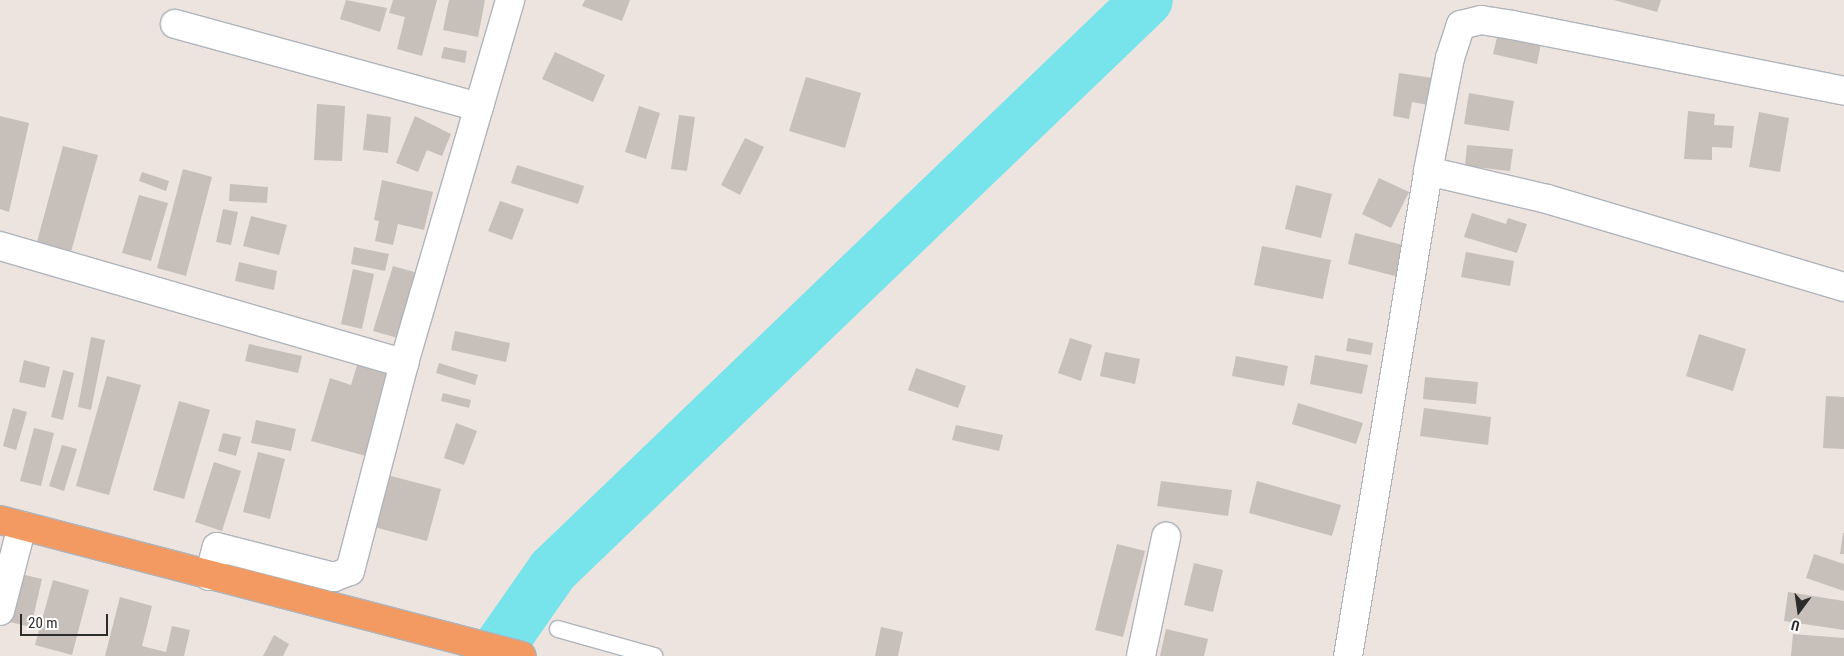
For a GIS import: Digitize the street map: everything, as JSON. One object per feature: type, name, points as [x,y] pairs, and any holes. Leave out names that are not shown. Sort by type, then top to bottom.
[{"type":"highway","points":[[11,523],[393,624],[522,656]]},
{"type":"street","points":[[209,576],[217,548],[334,576],[350,570],[404,363],[510,0]]},
{"type":"street","points":[[1348,656],[1428,171],[1454,41],[1466,23],[1512,25],[1844,91]]},
{"type":"street","points":[[175,24],[479,107]]},
{"type":"street","points":[[1428,171],[1547,199],[1844,287]]},
{"type":"street","points":[[0,246],[404,363]]},
{"type":"street","points":[[0,611],[11,523]]},
{"type":"street","points":[[1141,656],[1166,537]]},
{"type":"lane","points":[[558,628],[654,656]]},
{"type":"building","points":[[346,0],[387,8],[380,32],[340,19]]},
{"type":"building","points":[[393,0],[437,0],[422,56],[397,49],[405,17],[389,13]]},
{"type":"building","points":[[449,0],[485,0],[478,37],[443,30]]},
{"type":"building","points":[[585,0],[630,0],[622,21],[582,6]]},
{"type":"building","points":[[1614,0],[1661,0],[1657,12]]},
{"type":"building","points":[[1499,29],[1542,38],[1537,64],[1493,54]]},
{"type":"building","points":[[444,47],[467,51],[465,63],[441,58]]},
{"type":"building","points":[[555,52],[605,75],[593,102],[542,79]]},
{"type":"building","points":[[1399,73],[1433,78],[1429,105],[1412,102],[1409,119],[1393,116]]},
{"type":"building","points":[[806,77],[861,93],[845,148],[789,131]]},
{"type":"building","points":[[1469,93],[1514,101],[1509,131],[1464,124]]},
{"type":"building","points":[[317,104],[345,106],[342,161],[314,160]]},
{"type":"building","points":[[639,106],[660,113],[646,159],[625,152]]},
{"type":"building","points":[[1688,111],[1715,114],[1714,125],[1734,126],[1732,148],[1712,147],[1712,160],[1684,159]]},
{"type":"building","points":[[1759,112],[1789,118],[1780,172],[1749,167]]},
{"type":"building","points":[[367,114],[391,117],[388,153],[363,150]]},
{"type":"building","points":[[679,115],[695,117],[687,171],[671,169]]},
{"type":"building","points":[[0,116],[29,123],[9,212],[0,209]]},
{"type":"building","points":[[415,116],[451,134],[442,156],[427,150],[418,172],[396,163]]},
{"type":"building","points":[[745,138],[764,147],[740,195],[721,185]]},
{"type":"building","points":[[1467,145],[1513,149],[1510,171],[1465,166]]},
{"type":"building","points":[[63,146],[98,155],[69,259],[35,249]]},
{"type":"building","points":[[517,165],[584,186],[578,204],[511,183]]},
{"type":"building","points":[[183,169],[212,177],[186,276],[157,268]]},
{"type":"building","points":[[142,172],[169,181],[166,191],[139,181]]},
{"type":"building","points":[[1379,178],[1409,192],[1391,228],[1362,214]]},
{"type":"building","points":[[382,180],[433,192],[424,230],[398,224],[393,245],[375,241],[379,221],[374,220]]},
{"type":"building","points":[[230,184],[268,187],[267,203],[229,201]]},
{"type":"building","points":[[1296,185],[1332,194],[1321,238],[1285,229]]},
{"type":"building","points":[[139,195],[168,203],[151,261],[122,253]]},
{"type":"building","points":[[500,201],[524,209],[512,240],[488,231]]},
{"type":"building","points":[[223,209],[238,212],[231,245],[216,242]]},
{"type":"building","points":[[1472,213],[1506,224],[1508,218],[1527,224],[1517,253],[1464,237]]},
{"type":"building","points":[[251,216],[287,225],[279,255],[243,246]]},
{"type":"building","points":[[1355,233],[1407,246],[1399,277],[1348,264]]},
{"type":"building","points":[[1262,246],[1331,260],[1323,299],[1254,285]]},
{"type":"building","points":[[354,247],[389,254],[385,271],[351,264]]},
{"type":"building","points":[[1466,252],[1514,261],[1510,286],[1461,277]]},
{"type":"building","points":[[239,262],[277,271],[274,290],[235,281]]},
{"type":"building","points":[[393,266],[418,273],[398,338],[373,331]]},
{"type":"building","points":[[353,269],[374,274],[362,329],[341,324]]},
{"type":"building","points":[[455,331],[510,343],[506,362],[451,350]]},
{"type":"building","points":[[1699,334],[1746,349],[1733,391],[1686,376]]},
{"type":"building","points":[[91,337],[105,340],[91,410],[78,407]]},
{"type":"building","points":[[1070,338],[1092,345],[1081,381],[1058,373]]},
{"type":"building","points":[[1348,338],[1373,343],[1371,355],[1346,351]]},
{"type":"building","points":[[249,344],[302,356],[298,373],[245,361]]},
{"type":"building","points":[[1105,352],[1140,359],[1135,384],[1100,376]]},
{"type":"building","points":[[1315,355],[1368,365],[1362,394],[1310,384]]},
{"type":"building","points":[[1236,356],[1288,366],[1284,386],[1232,376]]},
{"type":"building","points":[[24,360],[50,367],[45,388],[19,382]]},
{"type":"building","points":[[358,362],[390,372],[366,456],[311,441],[330,378],[351,385]]},
{"type":"building","points":[[439,363],[478,375],[475,385],[436,373]]},
{"type":"building","points":[[916,368],[966,386],[958,408],[908,390]]},
{"type":"building","points":[[63,370],[74,373],[63,420],[51,417]]},
{"type":"building","points":[[107,376],[141,385],[109,495],[76,486]]},
{"type":"building","points":[[1425,377],[1478,382],[1476,404],[1423,399]]},
{"type":"building","points":[[443,393],[471,400],[469,408],[441,401]]},
{"type":"building","points":[[1826,396],[1844,397],[1844,449],[1823,448]]},
{"type":"building","points":[[179,401],[210,410],[184,499],[153,490]]},
{"type":"building","points":[[1298,403],[1363,423],[1356,444],[1292,424]]},
{"type":"building","points":[[13,408],[27,412],[16,450],[3,446]]},
{"type":"building","points":[[1424,408],[1491,417],[1488,445],[1420,436]]},
{"type":"building","points":[[256,420],[296,429],[291,451],[251,443]]},
{"type":"building","points":[[456,423],[477,431],[464,465],[444,458]]},
{"type":"building","points":[[956,425],[1003,435],[999,451],[952,440]]},
{"type":"building","points":[[34,428],[54,433],[41,486],[20,481]]},
{"type":"building","points":[[223,433],[241,437],[236,456],[218,451]]},
{"type":"building","points":[[62,445],[77,449],[64,491],[49,486]]},
{"type":"building","points":[[258,452],[285,459],[270,519],[243,512]]},
{"type":"building","points":[[214,462],[241,471],[222,531],[195,522]]},
{"type":"building","points":[[387,475],[441,489],[427,541],[374,527]]},
{"type":"building","points":[[1161,481],[1232,490],[1228,516],[1157,506]]},
{"type":"building","points":[[1257,481],[1341,505],[1332,536],[1249,513]]},
{"type":"building","points":[[1843,533],[1844,554],[1840,554]]},
{"type":"building","points":[[1117,544],[1145,551],[1123,637],[1095,630]]},
{"type":"building","points":[[1814,554],[1844,564],[1844,591],[1806,578]]},
{"type":"building","points":[[1194,563],[1223,570],[1213,612],[1184,605]]},
{"type":"building","points":[[21,574],[42,579],[31,627],[10,622]]},
{"type":"building","points":[[53,580],[89,590],[72,655],[35,645]]},
{"type":"building","points":[[1788,592],[1844,601],[1844,630],[1784,621]]},
{"type":"building","points":[[120,597],[152,606],[142,646],[166,652],[172,626],[190,630],[184,656],[105,656]]},
{"type":"building","points":[[881,627],[903,632],[898,656],[875,656]]},
{"type":"building","points":[[1166,629],[1208,639],[1204,656],[1160,656]]},
{"type":"building","points":[[1793,634],[1844,638],[1844,656],[1791,656]]},
{"type":"building","points":[[274,635],[289,644],[283,656],[263,656]]},
{"type":"waterway","points":[[493,656],[553,570],[1147,0]]}]
